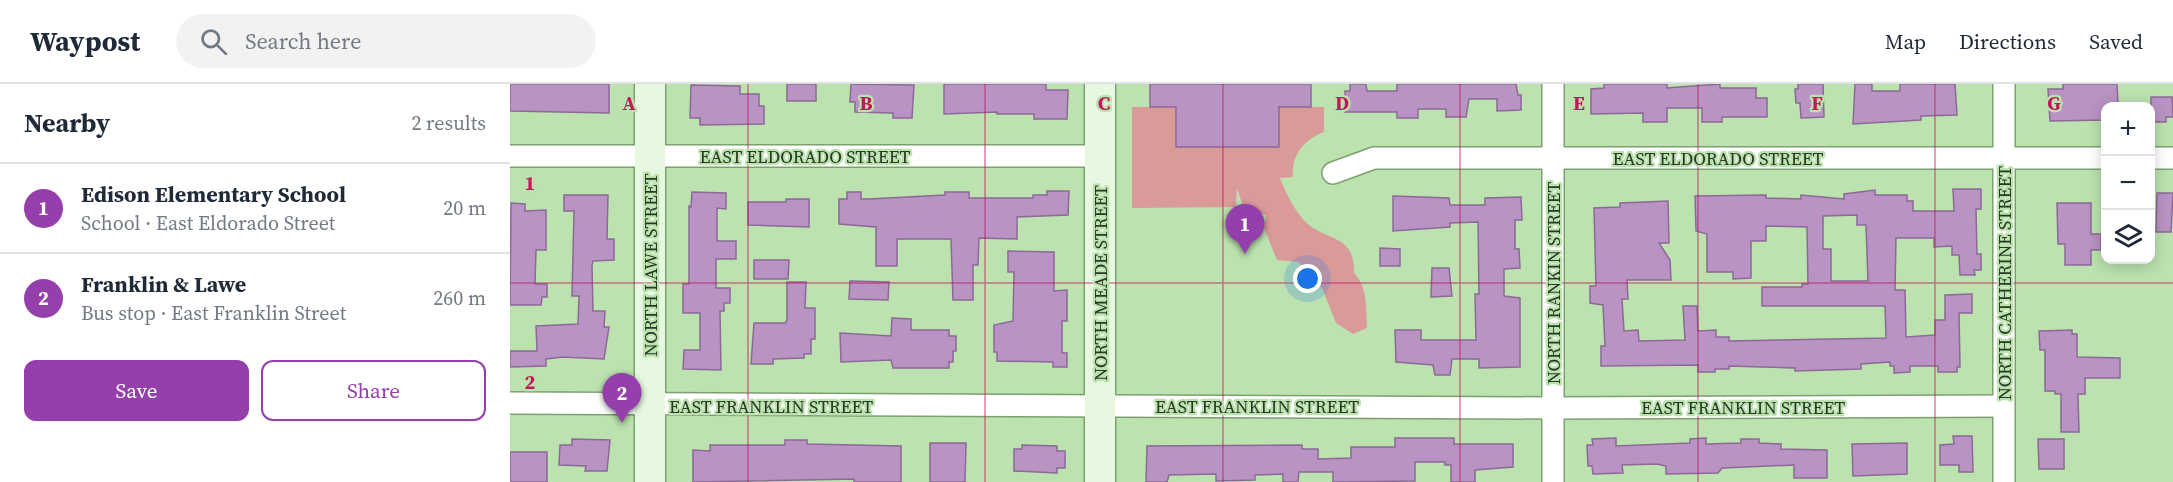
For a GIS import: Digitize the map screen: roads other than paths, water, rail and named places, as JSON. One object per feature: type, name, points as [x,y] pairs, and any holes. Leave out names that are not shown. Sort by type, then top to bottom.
[{"type":"main road","name":"NORTH LAWE STREET","points":[[650,84],[650,482]]},
{"type":"main road","name":"NORTH MEADE STREET","points":[[1100,84],[1100,482]]},
{"type":"street","name":"NORTH RANKIN STREET","points":[[1553,84],[1553,482]]},
{"type":"street","name":"NORTH CATHERINE STREET","points":[[2004,84],[2004,482]]},
{"type":"street","name":"EAST ELDORADO STREET","points":[[510,156],[1100,156]]},
{"type":"street","name":"EAST ELDORADO STREET","points":[[1333,173],[1374,158],[2101,158]]},
{"type":"street","points":[[2155,158],[2173,158]]},
{"type":"street","name":"EAST FRANKLIN STREET","points":[[510,404],[1552,408],[2003,406]]},
{"type":"place","name":"Edison Elementary School","points":[[1245,254]]},
{"type":"place","name":"Franklin & Lawe","points":[[622,423]]}]
